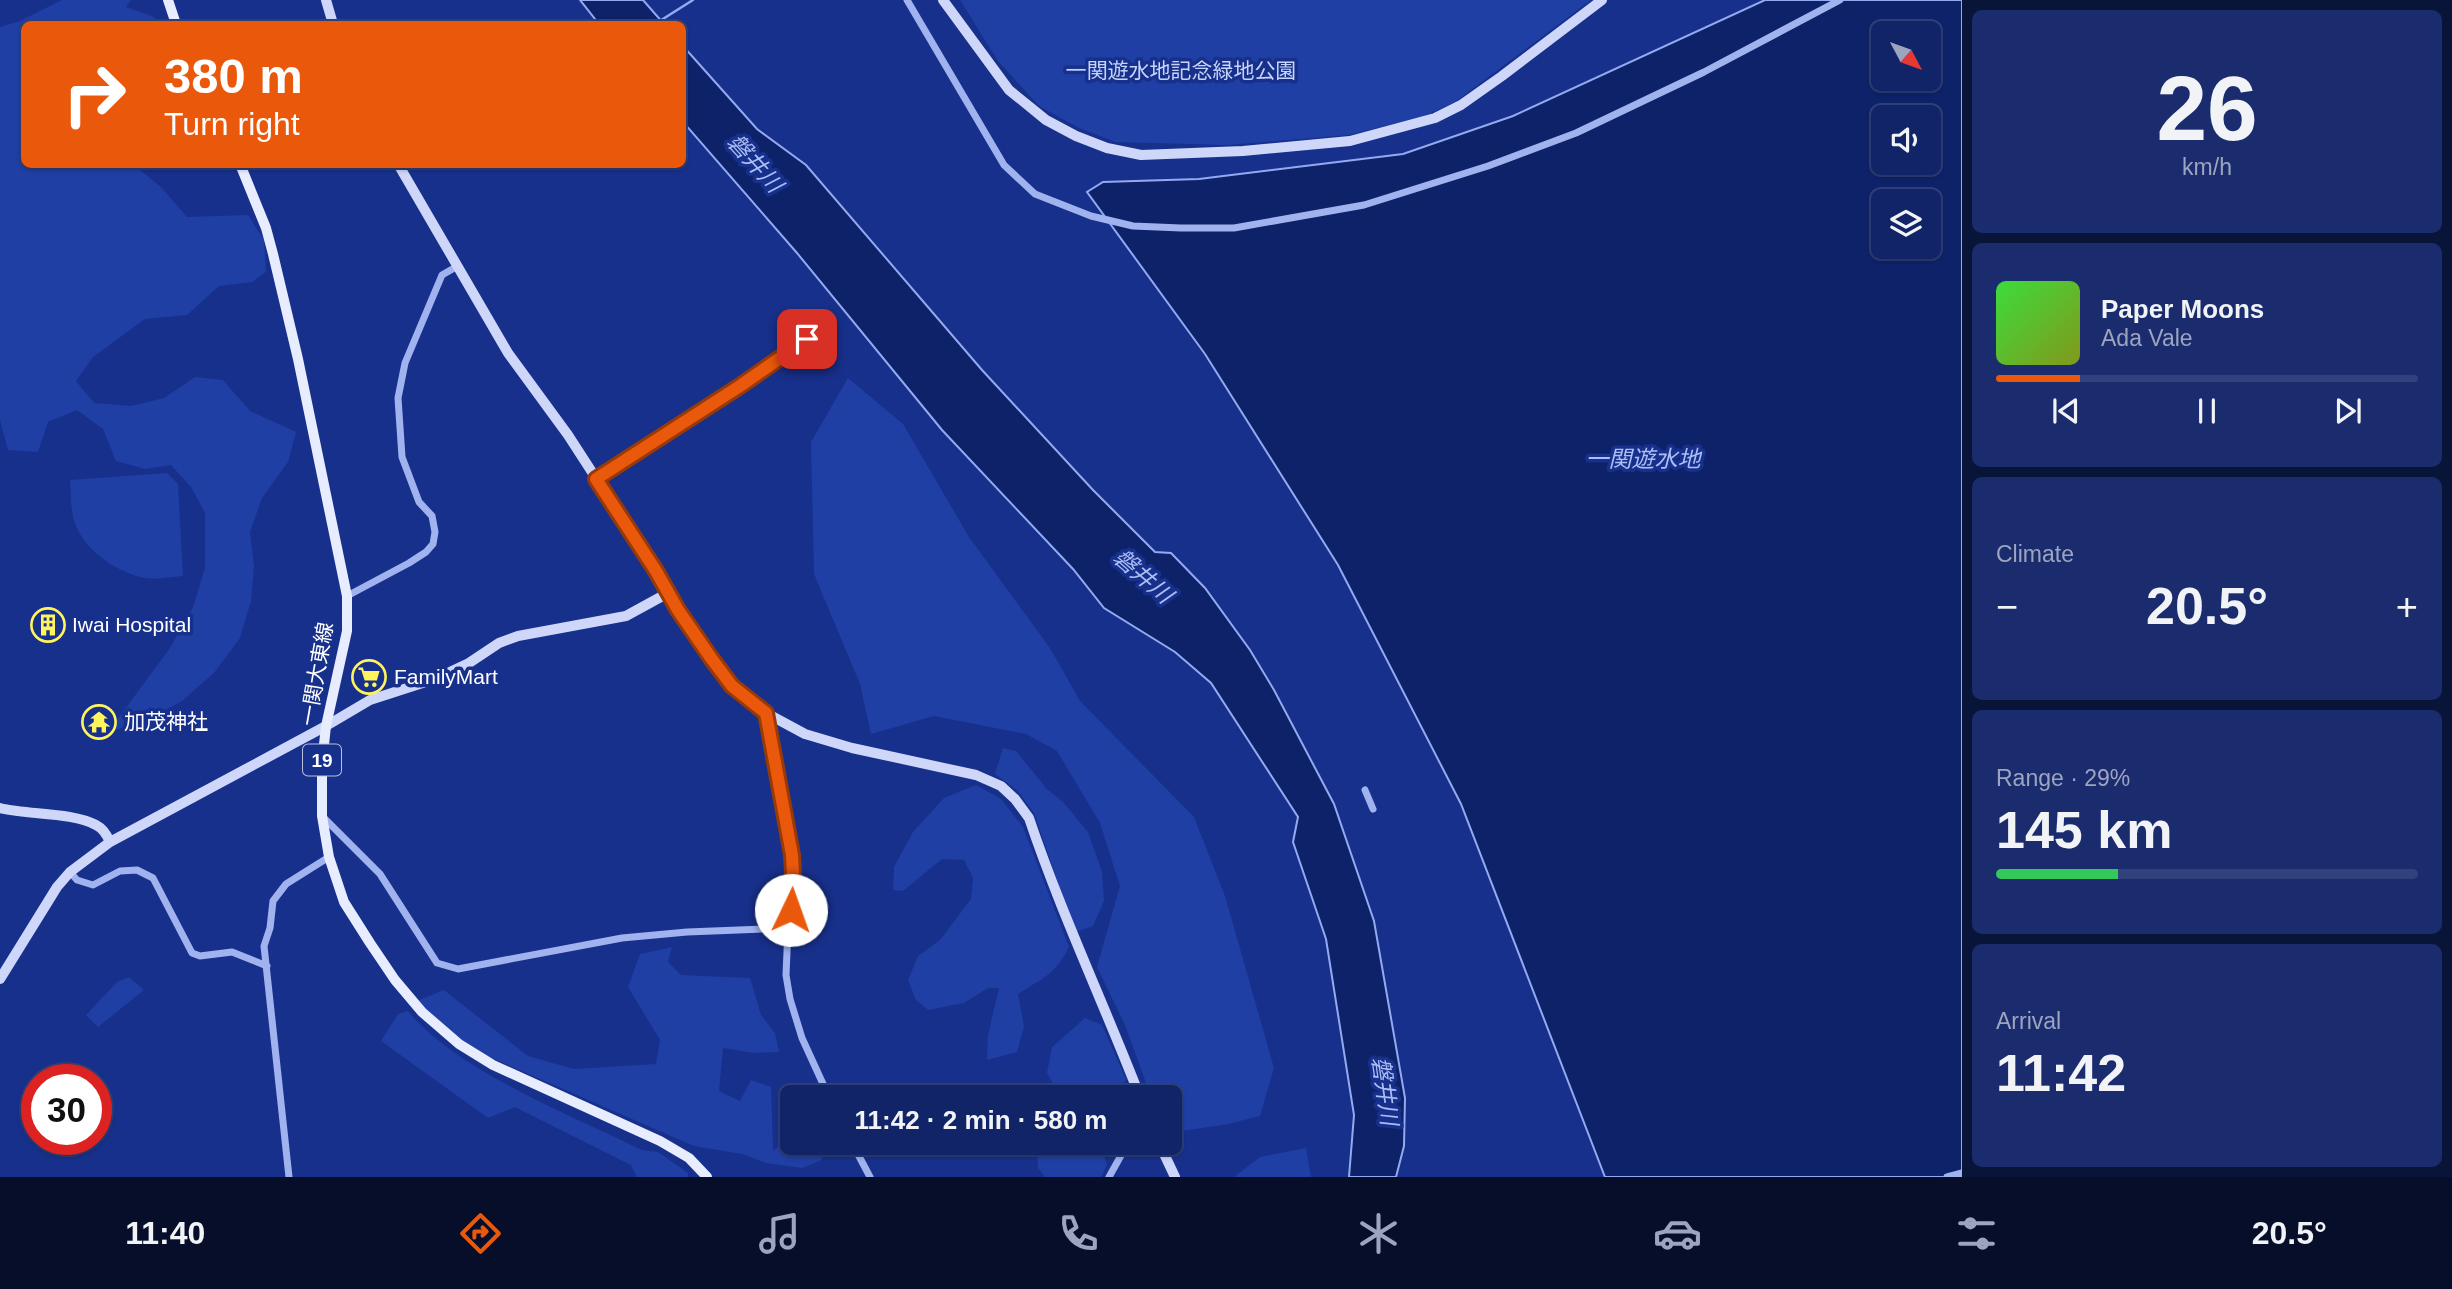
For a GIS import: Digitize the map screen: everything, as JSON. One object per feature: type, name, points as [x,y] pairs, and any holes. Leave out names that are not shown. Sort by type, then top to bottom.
[{"type":"main road","points":[[169,0],[175,21]]},
{"type":"main road","name":"一関大東線","points":[[242,168],[266,228],[273,254],[298,359],[347,596],[347,631],[326,726],[322,763],[322,816],[329,857],[344,902],[395,980],[439,1028],[459,1044],[493,1065],[660,1141],[689,1158],[707,1177]]},
{"type":"street","points":[[326,0],[332,21]]},
{"type":"street","points":[[906,0],[1004,165],[1035,194],[1091,216],[1133,226],[1181,228],[1234,228],[1364,205],[1521,155],[1704,72],[1840,0]]},
{"type":"street","points":[[943,0],[1009,90],[1046,120],[1107,148],[1141,155],[1243,151],[1350,141],[1435,118],[1461,105],[1602,0]]},
{"type":"street","points":[[400,168],[508,353],[568,435],[668,593],[732,686],[766,713],[805,734],[852,748],[976,775],[1002,786],[1015,799],[1029,818],[1084,962],[1135,1085]]},
{"type":"street","points":[[347,596],[409,563],[433,544],[435,532],[432,516],[419,502],[402,457],[398,398],[405,363],[442,275],[456,267]]},
{"type":"street","points":[[596,479],[750,379],[822,327]]},
{"type":"street","points":[[0,979],[43,907],[70,872],[110,842],[370,700],[435,679],[469,663],[499,643],[518,636],[626,616],[668,593]]},
{"type":"street","points":[[766,713],[792,855],[794,892],[788,928],[786,975],[802,1038],[824,1085]]},
{"type":"street","points":[[1365,790],[1373,809]]},
{"type":"street","points":[[0,808],[96,825],[107,835],[110,842]]},
{"type":"street","points":[[322,816],[380,874],[437,963],[458,969],[622,939],[687,932],[788,928]]},
{"type":"street","points":[[289,1177],[264,946],[274,901],[286,884],[329,857]]},
{"type":"street","points":[[70,872],[77,880],[93,885],[120,871],[137,870],[153,878],[192,953],[200,956],[232,952],[267,966]]},
{"type":"street","points":[[858,1155],[870,1177]]},
{"type":"street","points":[[1109,1177],[1121,1155]]},
{"type":"street","points":[[1165,1155],[1175,1177]]},
{"type":"street","points":[[1947,1177],[1962,1174]]},
{"type":"green space","points":[[62,0],[131,0],[126,7],[152,16],[158,21],[21,21],[21,168],[138,168],[162,188],[187,217],[248,215],[264,240],[266,272],[252,282],[219,286],[187,315],[145,319],[93,357],[76,381],[94,403],[131,406],[164,398],[195,377],[223,380],[250,411],[296,432],[288,462],[262,498],[250,532],[254,567],[251,601],[240,638],[214,673],[182,701],[148,720],[108,732],[170,648],[193,607],[205,568],[205,513],[191,487],[171,465],[145,469],[116,461],[103,429],[77,410],[48,422],[38,452],[8,450],[0,420],[0,27],[20,21]]},
{"type":"green space","name":"一関遊水地記念緑地公園","points":[[960,0],[1591,0],[1455,102],[1424,116],[1349,135],[1227,145],[1116,142],[1079,128],[1039,106],[998,61]]},
{"type":"green space","points":[[848,378],[903,424],[969,537],[1050,648],[1080,701],[1194,817],[1225,896],[1274,1068],[1260,1116],[1182,1131],[1182,1085],[1147,1085],[1125,1025],[1097,967],[1120,886],[1100,823],[1057,751],[1026,734],[934,716],[871,734],[860,684],[814,574],[811,442]]},
{"type":"green space","points":[[167,473],[178,484],[183,576],[154,579],[125,572],[96,553],[82,537],[73,517],[70,480]]},
{"type":"green space","points":[[1003,748],[1016,751],[1088,832],[1102,872],[1104,901],[1093,926],[1075,932],[1034,813],[1017,790],[995,774]]},
{"type":"green space","points":[[976,785],[1001,799],[1023,827],[1069,947],[1053,970],[1018,994],[1024,1027],[1017,1052],[987,1060],[988,1035],[999,988],[988,988],[964,1003],[928,1010],[916,1000],[908,980],[918,956],[940,940],[971,899],[973,878],[964,860],[942,859],[903,891],[893,890],[894,867],[913,832],[944,798]]},
{"type":"green space","points":[[672,947],[668,962],[681,975],[750,978],[761,1015],[775,1033],[779,1052],[754,1053],[723,1048],[719,1091],[740,1101],[751,1080],[771,1087],[773,1151],[780,1145],[780,1155],[821,1155],[822,1160],[802,1168],[766,1163],[742,1154],[694,1146],[469,1048],[417,1001],[444,990],[528,1056],[574,1069],[656,1064],[660,1040],[628,987],[640,954]]},
{"type":"green space","points":[[129,977],[144,990],[98,1027],[86,1015],[117,982]]},
{"type":"green space","points":[[408,1011],[429,1033],[485,1072],[642,1150],[658,1152],[688,1173],[688,1177],[637,1177],[631,1165],[515,1107],[488,1118],[381,1041],[398,1014]]},
{"type":"green space","points":[[1085,1018],[1102,1025],[1126,1079],[1123,1085],[1054,1085],[1047,1073],[1052,1047]]},
{"type":"green space","points":[[1306,1148],[1311,1177],[1234,1177],[1260,1157]]},
{"type":"green space","points":[[1037,1155],[1104,1155],[1107,1165],[1101,1177],[1045,1177],[1038,1168]]},
{"type":"water","points":[[580,0],[643,0],[661,21],[597,21]]},
{"type":"water","name":"一関遊水地","points":[[1765,0],[1962,0],[1962,1177],[1605,1177],[1461,804],[1338,565],[1205,354],[1087,192],[1103,182],[1199,179],[1403,154],[1513,116]]},
{"type":"water","name":"磐井川","points":[[686,49],[757,129],[806,165],[982,370],[1093,490],[1155,552],[1171,553],[1205,588],[1250,650],[1334,804],[1374,921],[1405,1098],[1404,1146],[1396,1177],[1349,1177],[1354,1115],[1326,939],[1293,842],[1298,817],[1211,683],[1175,652],[1104,608],[1073,569],[942,430],[797,253],[686,125]]},
{"type":"waterway","points":[[660,21],[693,0]]},
{"type":"place","name":"Iwai Hospital","points":[[48,625]]},
{"type":"place","name":"FamilyMart","points":[[369,677]]},
{"type":"place","name":"加茂神社","points":[[99,722]]},
{"type":"route","points":[[791,910],[794,892],[792,855],[766,713],[732,686],[711,658],[596,479],[740,386],[807,339]]}]
